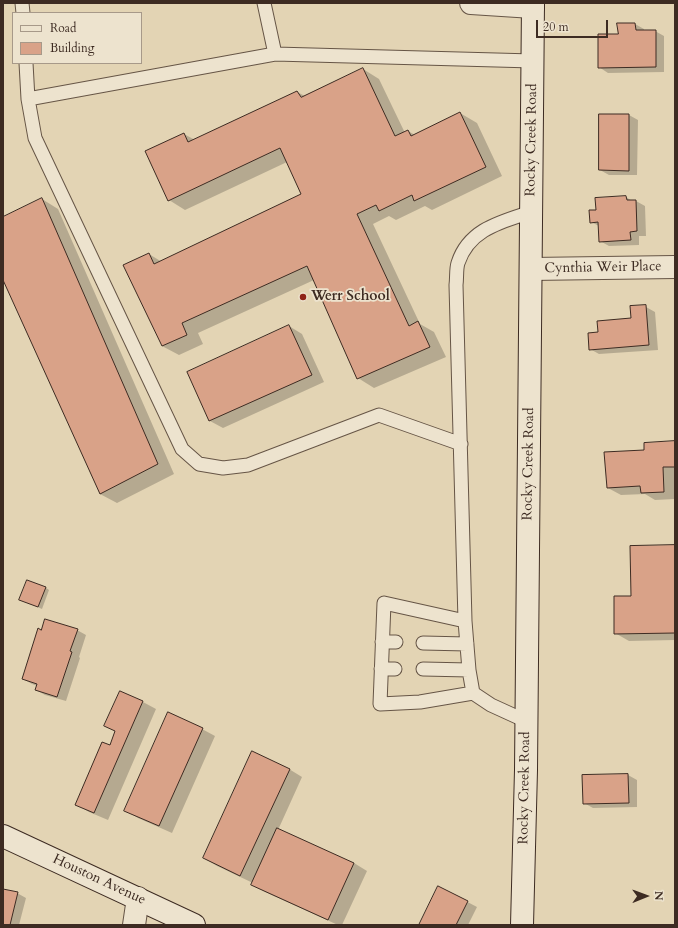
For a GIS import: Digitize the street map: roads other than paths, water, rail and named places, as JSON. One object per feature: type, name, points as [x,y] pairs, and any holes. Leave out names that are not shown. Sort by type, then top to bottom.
[{"type":"street","points":[[471,3],[533,5]]},
{"type":"street","name":"Rocky Creek Road","points":[[522,925],[526,721],[533,5]]},
{"type":"street","name":"Cynthia Weir Place","points":[[531,269],[675,266]]},
{"type":"street","name":"Houston Avenue","points":[[3,836],[194,925]]},
{"type":"street","points":[[134,925],[138,898]]},
{"type":"lane","points":[[264,3],[275,54]]},
{"type":"lane","points":[[28,99],[275,54],[533,61]]},
{"type":"lane","points":[[26,64],[28,99],[34,138],[182,449],[199,464],[223,468],[248,465],[379,416],[461,444]]},
{"type":"lane","points":[[473,693],[469,670],[466,621],[456,285],[457,264],[465,247],[478,233],[497,223],[531,212]]},
{"type":"lane","points":[[466,621],[384,603],[380,704],[420,702],[473,693],[491,705],[526,721]]},
{"type":"lane","points":[[382,642],[396,642]]},
{"type":"lane","points":[[423,643],[467,644]]},
{"type":"lane","points":[[381,669],[395,669]]},
{"type":"lane","points":[[423,669],[469,670]]},
{"type":"place","name":"Werr School","points":[[303,297]]}]
